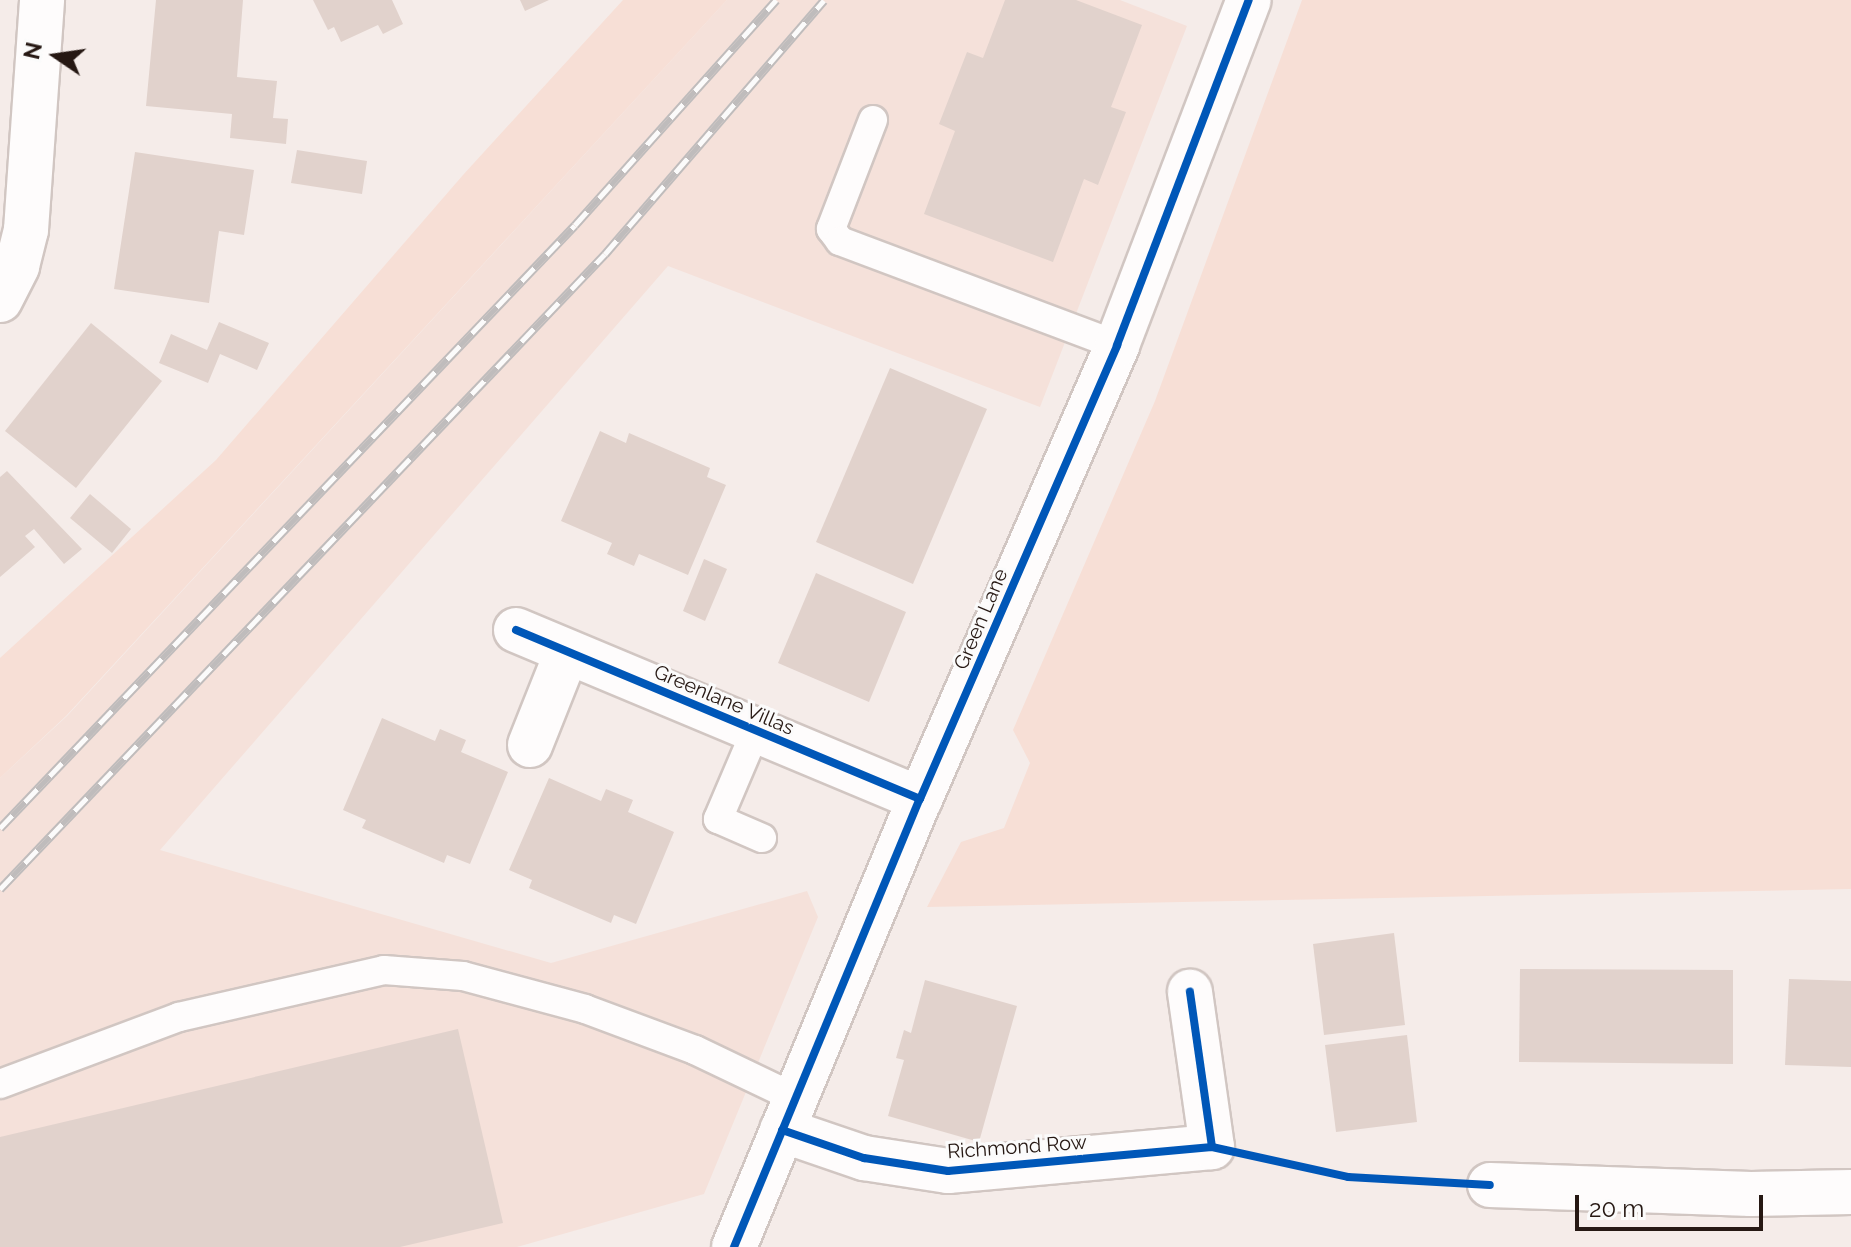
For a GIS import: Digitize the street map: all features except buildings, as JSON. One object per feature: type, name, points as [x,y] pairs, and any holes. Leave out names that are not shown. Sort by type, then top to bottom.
[{"type":"street","points":[[0,300],[17,266],[26,230],[42,0]]},
{"type":"street","name":"Green Lane","points":[[734,1247],[920,799],[1117,345],[1249,0]]},
{"type":"street","name":"Greenlane Villas","points":[[516,630],[920,799]]},
{"type":"street","points":[[530,745],[567,652]]},
{"type":"street","name":"Richmond Row","points":[[788,1114],[864,1158],[948,1171],[1212,1147],[1190,992]]},
{"type":"street","points":[[1490,1185],[1751,1194],[1851,1192]]},
{"type":"lane","points":[[873,120],[831,229],[840,241],[1117,345]]},
{"type":"lane","points":[[756,730],[718,819],[762,838]]},
{"type":"lane","points":[[0,1084],[179,1017],[384,970],[463,976],[585,1009],[695,1050],[788,1114]]},
{"type":"shaded area","points":[[623,0],[727,0],[66,716],[0,778],[0,658],[216,460],[463,175]]},
{"type":"shaded area","points":[[727,0],[1120,0],[1187,26],[1040,407],[668,266],[160,850],[551,963],[807,891],[818,917],[704,1194],[517,1247],[0,1247],[0,778],[67,716]]},
{"type":"shaded area","points":[[1302,0],[1851,0],[1851,889],[927,907],[961,842],[1004,828],[1030,763],[1013,730],[1155,401]]},
{"type":"railway","points":[[0,828],[575,225],[776,0]]},
{"type":"railway","points":[[0,889],[605,254],[824,0]]},
{"type":"cycle path","points":[[734,1247],[920,799],[1117,345],[1249,0]]},
{"type":"cycle path","points":[[516,630],[920,799]]},
{"type":"cycle path","points":[[782,1130],[864,1158],[948,1171],[1212,1147],[1190,992]]},
{"type":"cycle path","points":[[1212,1147],[1348,1177],[1490,1185]]}]
